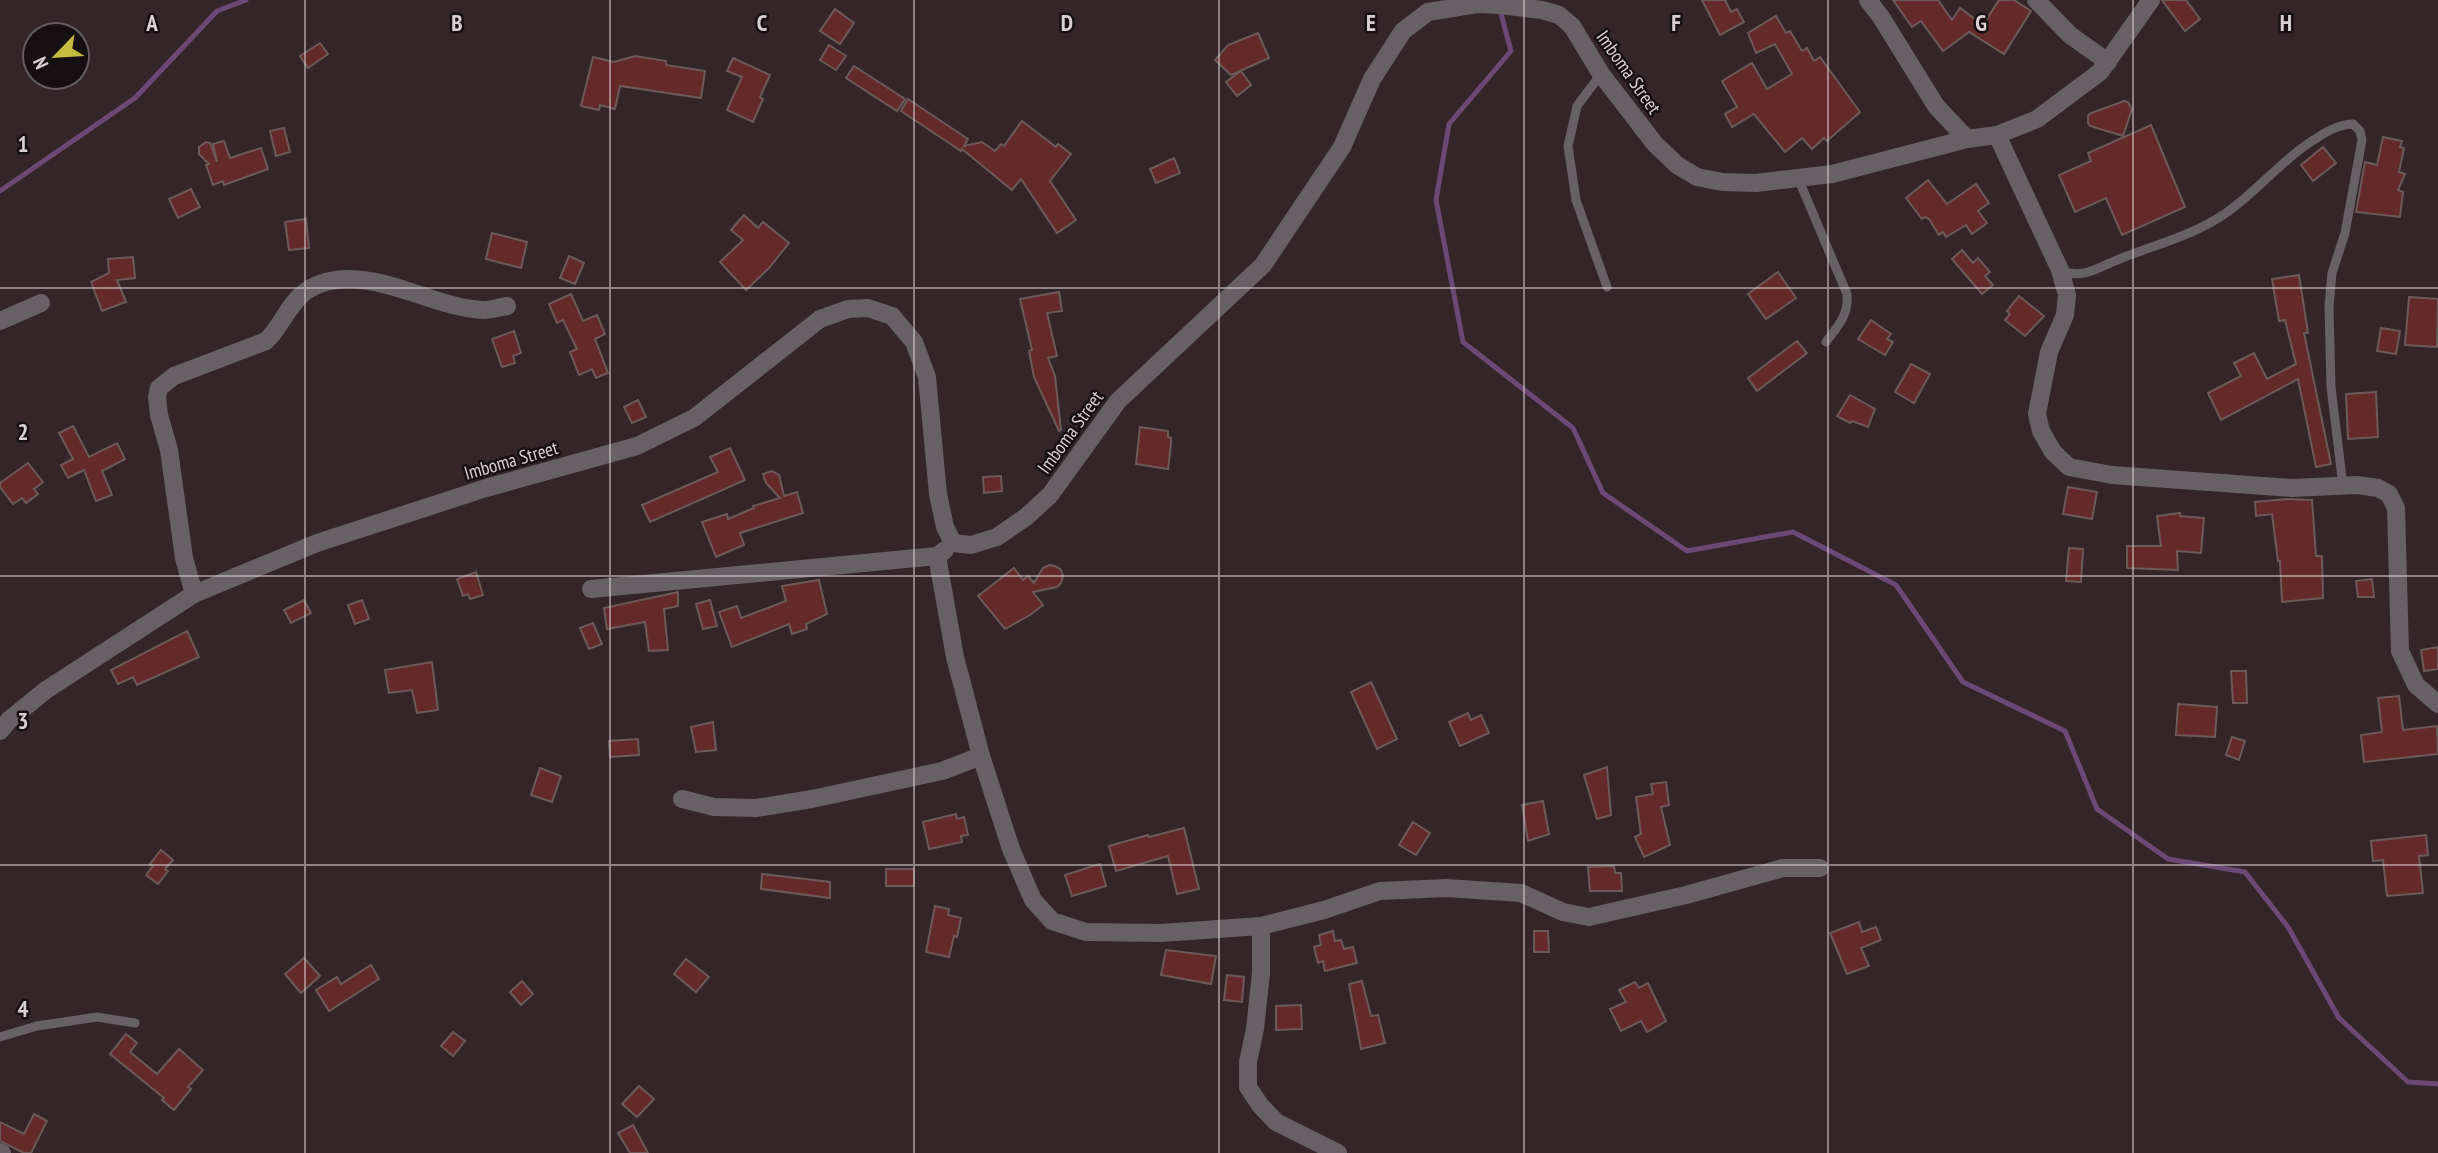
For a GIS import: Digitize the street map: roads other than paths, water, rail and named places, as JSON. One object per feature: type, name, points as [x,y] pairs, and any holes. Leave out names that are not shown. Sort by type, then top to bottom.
[{"type":"street","points":[[1868,0],[1936,106],[1967,139]]},
{"type":"street","points":[[2036,0],[2070,35],[2108,62]]},
{"type":"street","name":"Imboma Street","points":[[0,731],[9,720],[46,690],[194,594],[317,544],[486,488],[637,446],[694,418],[820,319],[848,309],[868,308],[892,316],[914,342],[927,377],[938,494],[945,527],[953,543],[971,545],[997,537],[1026,517],[1050,495],[1118,401],[1263,265],[1342,147],[1372,79],[1403,31],[1428,12],[1477,4],[1504,3],[1559,15],[1572,26],[1601,74],[1655,144],[1677,165],[1697,177],[1722,182],[1756,183],[1832,174],[1967,139],[1997,135],[2037,120],[2100,72],[2151,0]]},
{"type":"street","points":[[1997,135],[2060,270],[2067,295],[2065,315],[2049,352],[2037,414],[2041,431],[2053,452],[2069,467],[2112,475],[2292,488],[2378,488],[2389,494],[2396,508],[2400,651],[2416,685],[2438,704]]},
{"type":"street","points":[[194,594],[184,558],[169,450],[159,415],[159,388],[174,376],[265,341],[277,330],[294,301],[309,289],[339,279],[370,281],[486,310],[507,306]]},
{"type":"street","points":[[0,321],[41,303]]},
{"type":"street","points":[[591,589],[937,556],[953,543]]},
{"type":"street","points":[[937,556],[955,657],[981,756],[1011,849],[1033,900],[1052,921],[1086,932],[1161,933],[1261,926],[1324,910],[1380,891],[1446,888],[1521,893],[1563,912],[1589,917],[1686,895],[1783,868],[1820,868]]},
{"type":"street","points":[[682,799],[714,807],[756,808],[942,771],[981,756]]},
{"type":"street","points":[[1261,926],[1261,973],[1255,1029],[1248,1062],[1248,1087],[1276,1122],[1338,1153]]},
{"type":"lane","points":[[1601,74],[1577,106],[1568,146],[1576,200],[1607,287]]},
{"type":"lane","points":[[2060,270],[2074,276],[2088,273],[2201,229],[2228,212],[2301,148],[2331,129],[2353,124],[2360,131],[2362,140],[2345,233],[2332,273],[2329,307],[2331,387],[2343,486]]},
{"type":"lane","points":[[1798,178],[1847,294],[1848,308],[1843,320],[1826,342]]},
{"type":"lane","points":[[0,1037],[37,1026],[97,1017],[135,1023]]},
{"type":"waterway","points":[[0,191],[135,98],[217,11],[246,0]]},
{"type":"waterway","points":[[1500,10],[1511,51],[1449,124],[1436,200],[1463,342],[1573,428],[1603,493],[1687,551],[1793,532],[1896,585],[1963,682],[2065,731],[2097,809],[2168,859],[2245,872],[2288,927],[2339,1018],[2408,1082],[2438,1084]]}]
